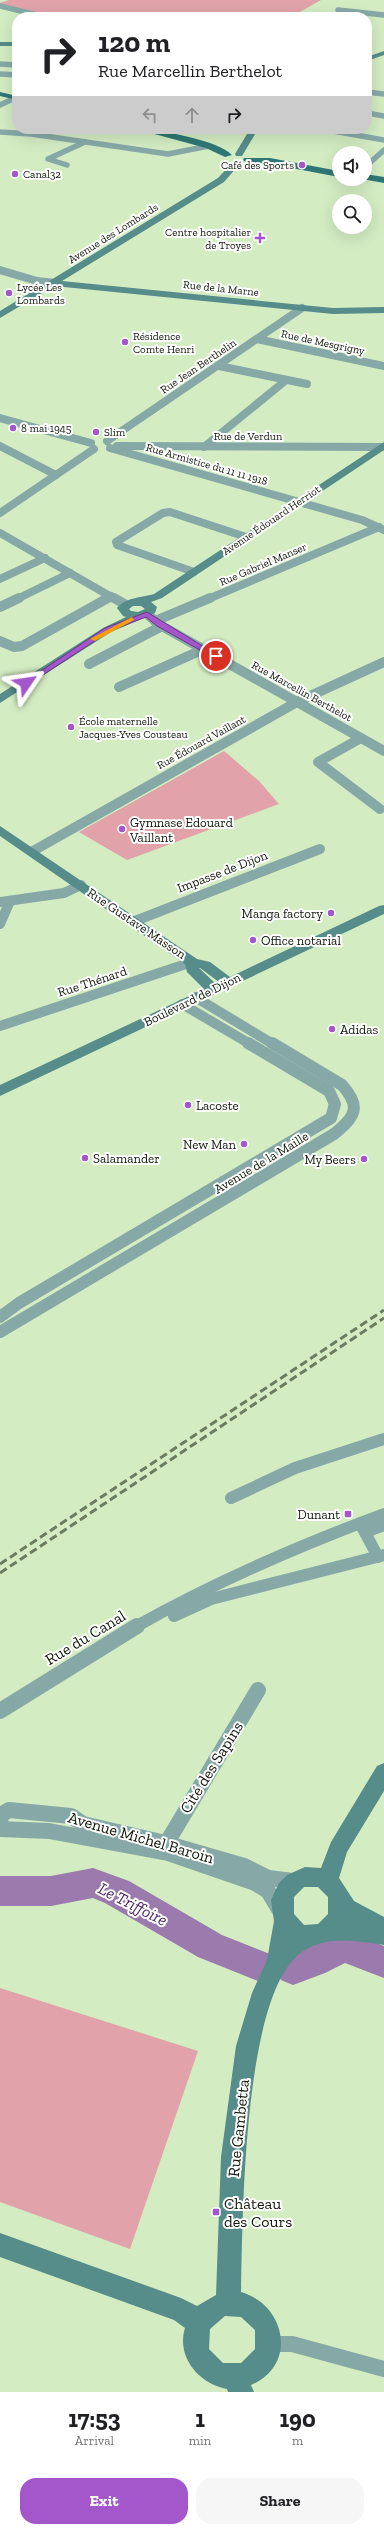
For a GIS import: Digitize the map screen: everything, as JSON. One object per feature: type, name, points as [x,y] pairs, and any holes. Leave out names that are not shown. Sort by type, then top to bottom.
[{"type":"main road","points":[[0,94],[12,97]]},
{"type":"main road","points":[[160,134],[209,146],[228,155],[332,173]]},
{"type":"main road","points":[[228,155],[224,157],[226,163],[234,166],[243,165],[243,157]]},
{"type":"main road","points":[[372,178],[384,180]]},
{"type":"street","points":[[0,1],[5,0]]},
{"type":"street","points":[[0,6],[25,12]]},
{"type":"street","points":[[338,10],[356,12]]},
{"type":"street","points":[[372,14],[384,15]]},
{"type":"street","points":[[0,44],[12,44]]},
{"type":"street","points":[[372,55],[384,48]]},
{"type":"street","points":[[372,56],[384,53]]},
{"type":"street","points":[[372,58],[384,59]]},
{"type":"street","points":[[0,64],[12,65]]},
{"type":"street","points":[[0,74],[12,75]]},
{"type":"street","points":[[372,93],[384,94]]},
{"type":"street","points":[[0,105],[12,100]]},
{"type":"street","points":[[372,114],[384,116]]},
{"type":"street","points":[[0,132],[12,133]]},
{"type":"street","points":[[17,134],[172,154],[209,146]]},
{"type":"street","points":[[243,157],[252,134]]},
{"type":"street","points":[[350,134],[384,140]]},
{"type":"street","points":[[67,165],[48,159],[86,142]]},
{"type":"street","points":[[372,161],[384,150]]},
{"type":"street","name":"Avenue des Lombards","points":[[0,315],[55,283],[221,180],[234,166]]},
{"type":"street","points":[[0,270],[37,281],[55,283]]},
{"type":"street","name":"Rue de la Marne","points":[[55,283],[333,311],[384,310]]},
{"type":"street","name":"Rue Jean Berthelin","points":[[109,445],[302,308]]},
{"type":"street","name":"Rue de Mesgrigny","points":[[257,339],[384,366]]},
{"type":"street","points":[[219,366],[306,384]]},
{"type":"street","points":[[204,447],[286,381]]},
{"type":"street","points":[[0,418],[93,446]]},
{"type":"street","name":"Rue Armistice du 11 11 1918","points":[[109,445],[362,520],[381,529]]},
{"type":"street","points":[[0,446],[56,475]]},
{"type":"street","points":[[0,512],[56,475],[93,446]]},
{"type":"street","name":"Rue de Verdun","points":[[93,446],[383,446]]},
{"type":"street","name":"Avenue Édouard Herriot","points":[[124,607],[158,596],[383,446]]},
{"type":"street","points":[[194,572],[117,545],[116,542],[163,513],[170,512],[246,537]]},
{"type":"street","name":"Rue Gabriel Manser","points":[[89,664],[151,617],[381,529]]},
{"type":"street","points":[[0,533],[111,596],[124,607],[130,615],[151,617]]},
{"type":"street","points":[[0,579],[45,558]]},
{"type":"street","points":[[0,607],[70,573]]},
{"type":"street","points":[[0,641],[14,647],[22,646],[111,596]]},
{"type":"street","points":[[151,617],[158,596]]},
{"type":"street","points":[[140,602],[150,605],[151,617]]},
{"type":"street","points":[[108,630],[124,607]]},
{"type":"street","points":[[0,699],[108,630],[151,617]]},
{"type":"street","name":"Rue Marcellin Berthelot","points":[[151,617],[204,649],[384,751]]},
{"type":"street","points":[[119,687],[204,649]]},
{"type":"street","name":"Rue Édouard Vaillant","points":[[32,851],[297,702],[384,662]]},
{"type":"street","points":[[361,738],[318,762],[380,809]]},
{"type":"street","name":"Rue Gustave Masson","points":[[0,830],[135,921],[192,962],[205,965],[228,982]]},
{"type":"street","name":"Impasse de Dijon","points":[[135,921],[320,849]]},
{"type":"street","name":"Rue Gustave Masson","points":[[0,924],[5,902],[64,893],[81,885]]},
{"type":"street","name":"Boulevard de Dijon","points":[[0,1091],[189,1000],[384,909]]},
{"type":"street","name":"Rue Gustave Masson","points":[[192,962],[192,969],[213,989]]},
{"type":"street","name":"Rue Thénard","points":[[0,1026],[192,962]]},
{"type":"street","name":"Avenue de la Maille","points":[[0,1317],[19,1303],[331,1118],[335,1104],[329,1091],[189,1000]]},
{"type":"street","name":"Avenue de la Maille","points":[[0,1332],[327,1138],[351,1120],[355,1103],[351,1093],[342,1085],[189,1000]]},
{"type":"street","points":[[231,1498],[295,1468],[384,1439]]},
{"type":"street","name":"Rue du Canal","points":[[0,1710],[140,1626],[190,1598],[264,1561],[362,1527],[384,1514]]},
{"type":"street","name":"Rue du Canal","points":[[362,1527],[384,1525]]},
{"type":"street","points":[[174,1616],[212,1599],[381,1556],[362,1527]]},
{"type":"street","points":[[190,1598],[212,1599]]},
{"type":"street","name":"Cité des Sapins","points":[[166,1844],[258,1690]]},
{"type":"street","points":[[327,1882],[338,1849],[384,1772]]},
{"type":"street","name":"Avenue Michel Baroin","points":[[283,1916],[268,1891],[254,1882],[168,1853],[49,1831],[1,1829],[0,1820],[2,1814],[9,1810],[71,1816],[83,1824],[166,1844],[244,1866],[268,1878],[293,1881]]},
{"type":"street","points":[[384,1928],[346,1908],[333,1887],[327,1882],[309,1877],[293,1881],[284,1890],[280,1899],[283,1916],[295,1930],[305,1934],[347,1929],[384,1935]]},
{"type":"street","points":[[322,1932],[335,1924],[340,1916],[341,1899]]},
{"type":"street","name":"Rue Gambetta","points":[[228,2302],[233,2157],[247,2046],[264,1993],[278,1960],[283,1916]]},
{"type":"street","name":"Rue Gambetta","points":[[278,1960],[294,1945],[322,1932]]},
{"type":"street","points":[[0,2245],[181,2310],[200,2323]]},
{"type":"street","points":[[228,2302],[242,2303],[258,2313],[265,2324],[268,2344],[261,2364],[238,2385],[211,2371],[203,2361],[197,2340],[200,2323],[214,2307],[228,2302]]},
{"type":"street","points":[[268,2344],[292,2344],[384,2369]]},
{"type":"shaded area","points":[[9,0],[321,0],[300,12],[29,12],[0,5],[0,3]]},
{"type":"shaded area","points":[[224,751],[259,781],[279,804],[127,860],[79,832]]},
{"type":"shaded area","points":[[0,1988],[198,2051],[130,2249],[0,2202]]},
{"type":"waterway","name":"Le Triffoire","points":[[0,1891],[51,1891],[93,1883],[117,1892],[210,1946],[258,1965]]},
{"type":"waterway","name":"Le Triffoire","points":[[293,1969],[313,1962],[332,1950],[345,1947],[384,1962]]},
{"type":"railway","points":[[0,1564],[384,1310]]},
{"type":"railway","points":[[0,1573],[384,1318]]},
{"type":"slow traffic","points":[[93,639],[132,619]]},
{"type":"place","name":"Café des Sports","points":[[302,165]]},
{"type":"place","name":"Canal32","points":[[15,174]]},
{"type":"place","name":"Centre hospitalier de Troyes","points":[[260,238]]},
{"type":"place","name":"Lycée Les Lombards","points":[[9,293]]},
{"type":"place","name":"Résidence Comte Henri","points":[[125,342]]},
{"type":"place","name":"8 mai 1945","points":[[13,428]]},
{"type":"place","name":"Slim","points":[[96,432]]},
{"type":"place","name":"École maternelle Jacques-Yves Cousteau","points":[[71,727]]},
{"type":"place","name":"Gymnase Edouard Vaillant","points":[[122,829]]},
{"type":"place","name":"Manga factory","points":[[331,913]]},
{"type":"place","name":"Office notarial","points":[[253,940]]},
{"type":"place","name":"Adidas","points":[[332,1029]]},
{"type":"place","name":"Lacoste","points":[[188,1105]]},
{"type":"place","name":"New Man","points":[[244,1144]]},
{"type":"place","name":"Salamander","points":[[85,1158]]},
{"type":"place","name":"My Beers","points":[[364,1159]]},
{"type":"place","name":"Dunant","points":[[348,1514]]},
{"type":"place","name":"Château des Cours","points":[[216,2212]]},
{"type":"route","points":[[26,683],[108,630],[124,622],[147,614],[160,625],[216,656]]}]
